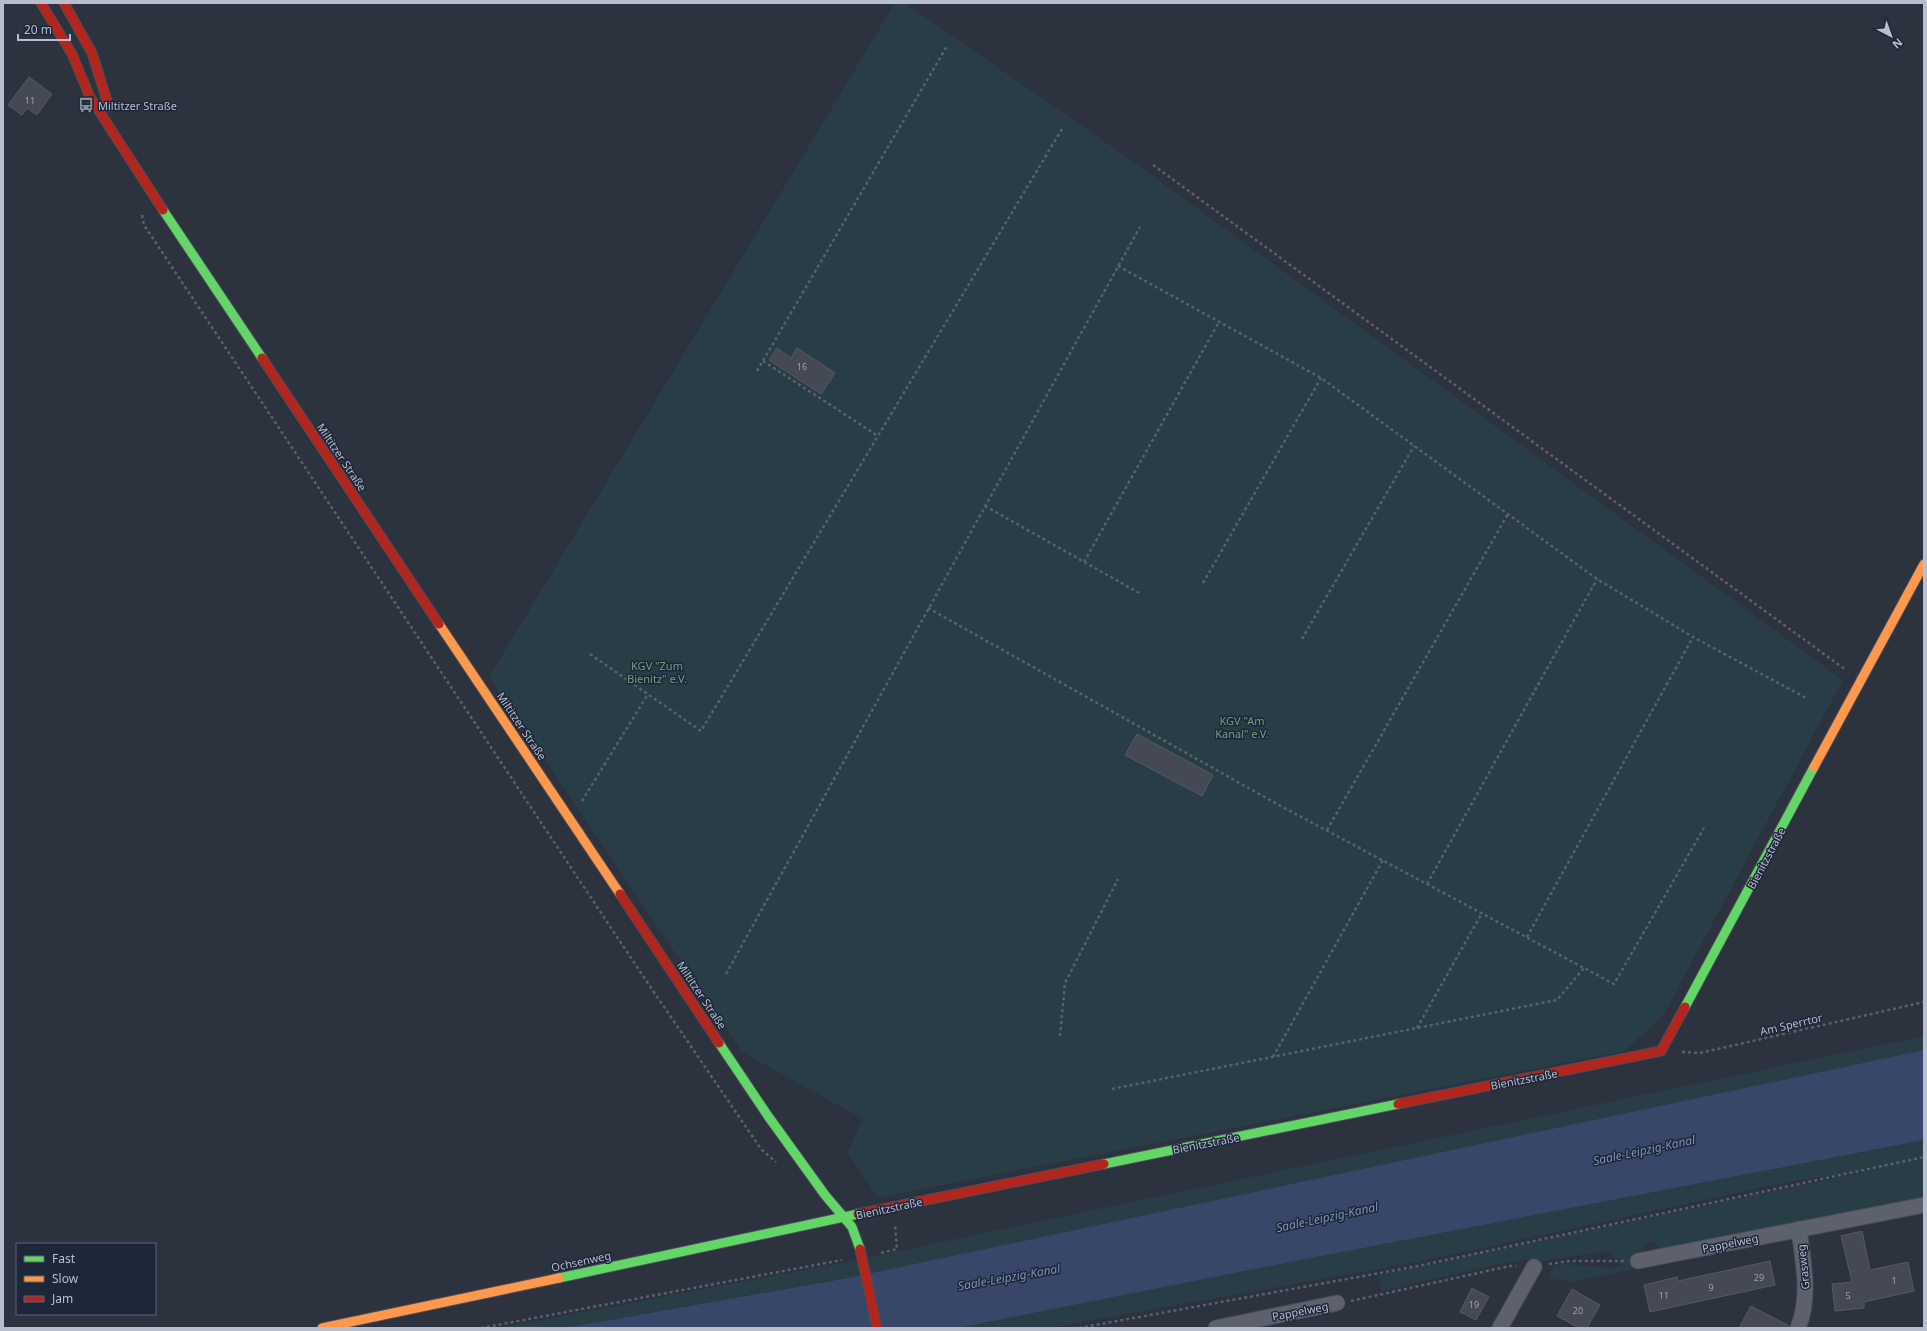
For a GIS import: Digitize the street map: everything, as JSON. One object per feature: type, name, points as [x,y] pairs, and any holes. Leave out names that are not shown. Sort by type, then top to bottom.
[{"type":"street","name":"Miltitzer Straße","points":[[41,3],[72,54],[90,97],[121,147],[768,1116],[857,1237],[877,1328]]},
{"type":"street","name":"Miltitzer Straße","points":[[64,3],[92,53],[121,147]]},
{"type":"street","name":"Bienitzstraße","points":[[844,1218],[1661,1051],[1924,564]]},
{"type":"street","name":"Pappelweg","points":[[1638,1261],[1924,1205]]},
{"type":"street","name":"Ochsenweg","points":[[322,1328],[844,1218]]},
{"type":"street","name":"Grasweg","points":[[1798,1328],[1803,1315],[1806,1290],[1799,1229]]},
{"type":"street","points":[[1500,1328],[1534,1267]]},
{"type":"street","name":"Pappelweg","points":[[1216,1328],[1337,1304]]},
{"type":"path","points":[[757,371],[947,46]]},
{"type":"path","points":[[590,654],[701,732],[1062,130]]},
{"type":"path","points":[[1153,165],[1861,681]]},
{"type":"path","points":[[726,974],[1140,227]]},
{"type":"path","points":[[1118,266],[1321,378],[1597,579],[1693,637],[1808,699]]},
{"type":"path","points":[[1084,562],[1219,322]]},
{"type":"path","points":[[763,360],[878,436]]},
{"type":"path","points":[[1203,583],[1321,378]]},
{"type":"path","points":[[1302,639],[1414,446]]},
{"type":"path","points":[[985,506],[1141,594]]},
{"type":"path","points":[[1327,830],[1508,514]]},
{"type":"path","points":[[1427,884],[1597,579]]},
{"type":"path","points":[[928,608],[1327,830],[1614,984],[1704,828]]},
{"type":"path","points":[[1526,937],[1693,637]]},
{"type":"path","points":[[570,820],[648,694]]},
{"type":"path","points":[[1273,1057],[1383,860]]},
{"type":"path","points":[[1060,1036],[1065,983],[1118,879]]},
{"type":"path","points":[[1417,1028],[1482,913]]},
{"type":"path","points":[[1112,1089],[1557,1000],[1584,968]]},
{"type":"path","name":"Am Sperrtor","points":[[1661,1051],[1700,1053],[1924,1002]]},
{"type":"path","points":[[1079,1328],[1418,1266],[1924,1158]]},
{"type":"path","points":[[874,1254],[897,1250],[895,1226]]},
{"type":"path","points":[[481,1328],[850,1258]]},
{"type":"path","points":[[1337,1304],[1510,1266],[1534,1267],[1570,1261],[1638,1261]]},
{"type":"green space","name":"KGV \"Am Kanal\" e.V.","points":[[895,3],[905,3],[1124,155],[1843,680],[1664,1014],[1625,1051],[878,1198],[847,1152],[863,1119],[742,1052],[489,677]]},
{"type":"green space","points":[[1924,1036],[1924,1050],[848,1278],[565,1328],[499,1328],[846,1262]]},
{"type":"green space","points":[[1924,1140],[1924,1198],[1659,1249],[1653,1241],[1644,1243],[1644,1247],[1640,1255],[1632,1257],[1634,1269],[1572,1282],[1549,1278],[1551,1268],[1564,1264],[1613,1268],[1621,1265],[1619,1259],[1608,1251],[1537,1262],[1528,1260],[1508,1262],[1381,1291],[1378,1275],[1864,1172],[1793,1181],[1417,1262],[1050,1328],[958,1328],[1265,1267]]},
{"type":"water","name":"Saale-Leipzig-Kanal","points":[[1924,1050],[1924,1140],[1265,1267],[958,1328],[565,1328],[848,1278]]},
{"type":"building","points":[[29,77],[52,94],[37,115],[27,108],[22,115],[8,105]]},
{"type":"building","points":[[777,348],[791,358],[797,348],[835,373],[821,394],[769,360]]},
{"type":"building","points":[[1137,734],[1213,775],[1202,796],[1125,755]]},
{"type":"building","points":[[1862,1231],[1870,1270],[1908,1262],[1914,1291],[1864,1302],[1864,1308],[1835,1311],[1832,1284],[1852,1282],[1841,1236]]},
{"type":"building","points":[[1770,1261],[1775,1285],[1650,1312],[1644,1285],[1677,1277],[1678,1281]]},
{"type":"building","points":[[1472,1288],[1489,1297],[1476,1320],[1460,1312]]},
{"type":"building","points":[[1572,1289],[1600,1305],[1587,1328],[1579,1328],[1557,1316]]},
{"type":"building","points":[[1751,1306],[1789,1326],[1789,1328],[1739,1328]]},
{"type":"traffic: fast","points":[[163,210],[262,358]]},
{"type":"traffic: fast","points":[[1685,1007],[1814,767]]},
{"type":"traffic: fast","points":[[719,1043],[768,1116],[825,1195],[852,1227],[860,1249]]},
{"type":"traffic: fast","points":[[1104,1164],[1398,1104]]},
{"type":"traffic: fast","points":[[559,1278],[858,1214]]},
{"type":"traffic: slow","points":[[1814,767],[1924,564]]},
{"type":"traffic: slow","points":[[439,624],[620,894]]},
{"type":"traffic: slow","points":[[322,1328],[559,1278]]},
{"type":"traffic: jam","points":[[41,3],[72,54],[90,97],[163,210]]},
{"type":"traffic: jam","points":[[64,3],[92,53],[109,107]]},
{"type":"traffic: jam","points":[[262,358],[439,624]]},
{"type":"traffic: jam","points":[[620,894],[719,1043]]},
{"type":"traffic: jam","points":[[1398,1104],[1661,1051],[1685,1007]]},
{"type":"traffic: jam","points":[[858,1214],[1104,1164]]},
{"type":"traffic: jam","points":[[860,1249],[877,1328]]},
{"type":"place","name":"Miltitzer Straße","points":[[86,105]]},
{"type":"park label","name":"KGV \"Zum Bienitz\" e.V.","points":[[657,671]]}]
